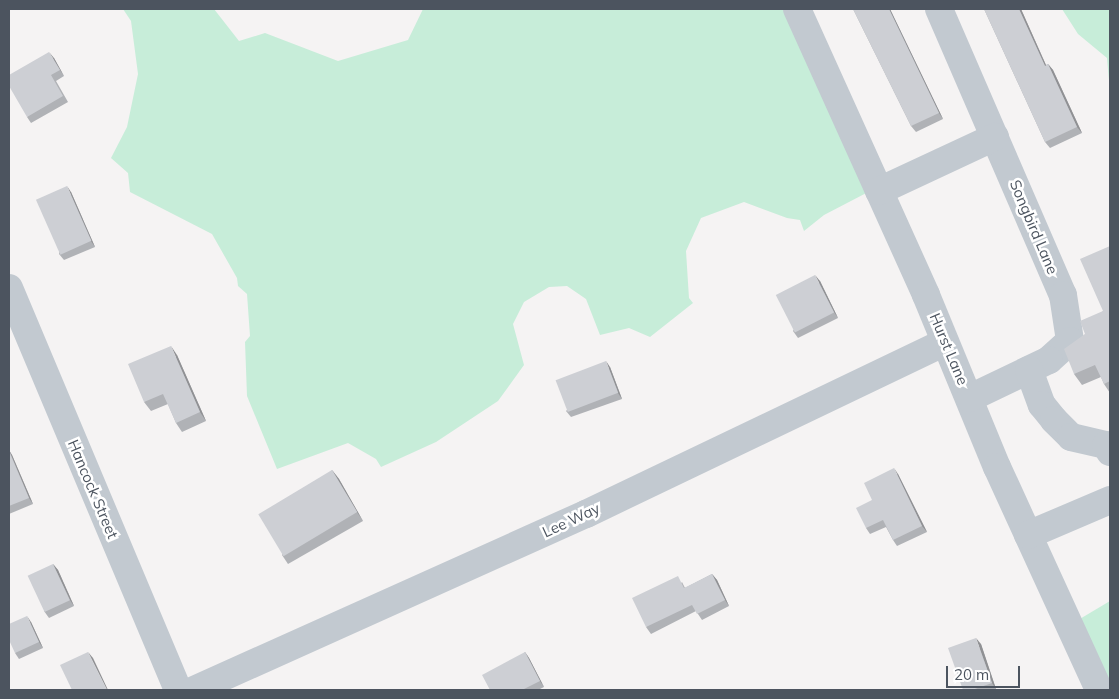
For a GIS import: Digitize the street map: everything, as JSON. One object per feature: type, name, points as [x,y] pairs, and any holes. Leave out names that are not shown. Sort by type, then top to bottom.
[{"type":"street","name":"Hurst Lane","points":[[797,9],[879,191],[1028,534],[1099,690]]},
{"type":"street","name":"Songbird Lane","points":[[939,9],[1063,296],[1070,341],[1049,360],[970,398]]},
{"type":"street","points":[[879,191],[995,137]]},
{"type":"street","name":"Hancock Street","points":[[9,288],[178,690]]},
{"type":"street","name":"Lee Way","points":[[194,690],[586,514],[945,342]]},
{"type":"street","points":[[1028,370],[1042,405],[1070,436],[1109,447]]},
{"type":"street","points":[[1028,534],[1110,500]]},
{"type":"green space","points":[[123,9],[214,9],[239,41],[265,33],[338,61],[408,40],[423,9],[792,9],[874,189],[824,215],[804,231],[800,220],[787,218],[744,202],[701,218],[686,251],[689,298],[693,303],[650,337],[629,328],[600,335],[586,299],[567,286],[549,287],[524,302],[513,324],[524,365],[498,401],[436,442],[381,467],[376,459],[348,443],[277,469],[247,396],[245,342],[250,336],[247,294],[238,286],[237,278],[212,234],[130,192],[128,173],[111,158],[127,127],[138,74],[131,21]]},
{"type":"green space","points":[[1062,9],[1110,9],[1110,92],[1107,58],[1078,34]]},
{"type":"green space","points":[[1110,601],[1110,690],[1068,626]]},
{"type":"building","points":[[853,9],[889,9],[939,113],[911,126]]},
{"type":"building","points":[[984,9],[1019,9],[1045,66],[1048,64],[1077,127],[1045,142]]},
{"type":"building","points":[[49,52],[60,70],[51,75],[63,96],[27,117],[9,86],[9,75]]},
{"type":"building","points":[[67,186],[91,241],[60,255],[36,200]]},
{"type":"building","points":[[1110,246],[1110,381],[1104,384],[1095,365],[1074,374],[1064,349],[1085,334],[1080,321],[1103,311],[1080,259]]},
{"type":"building","points":[[815,275],[834,312],[795,332],[776,295]]},
{"type":"building","points":[[171,346],[200,412],[176,423],[163,394],[144,402],[128,364]]},
{"type":"building","points":[[606,361],[618,393],[568,412],[556,380]]},
{"type":"building","points":[[9,451],[29,498],[9,506]]},
{"type":"building","points":[[894,468],[922,526],[893,540],[883,520],[866,528],[856,508],[872,500],[864,483]]},
{"type":"building","points":[[332,470],[357,512],[284,556],[258,514]]},
{"type":"building","points":[[53,564],[70,600],[45,612],[28,576]]},
{"type":"building","points":[[712,574],[725,600],[697,614],[692,605],[646,627],[632,598],[678,576],[684,588]]},
{"type":"building","points":[[27,616],[39,642],[15,653],[9,640],[9,624]]},
{"type":"building","points":[[976,638],[992,683],[972,690],[963,690],[948,648]]},
{"type":"building","points":[[88,652],[107,690],[72,690],[60,665]]},
{"type":"building","points":[[525,652],[540,681],[522,690],[490,690],[482,675]]}]
